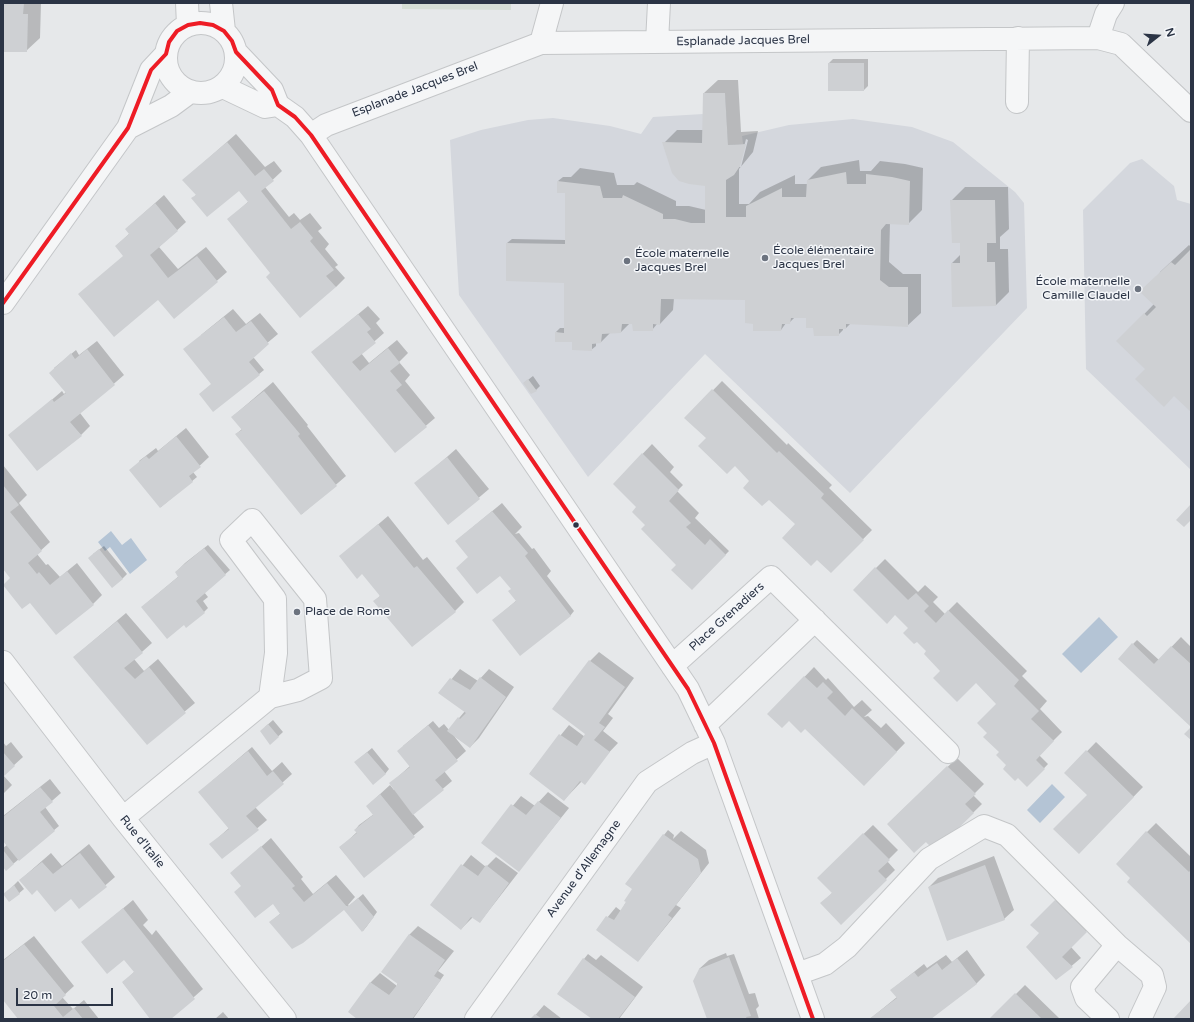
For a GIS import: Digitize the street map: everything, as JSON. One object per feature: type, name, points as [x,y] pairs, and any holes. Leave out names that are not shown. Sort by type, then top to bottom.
[{"type":"street","points":[[187,3],[188,25]]},
{"type":"street","points":[[221,3],[224,31]]},
{"type":"street","points":[[541,43],[552,3]]},
{"type":"street","points":[[657,42],[659,3]]},
{"type":"street","points":[[1098,38],[1106,14],[1113,3]]},
{"type":"street","points":[[200,23],[213,24],[224,31],[232,41],[236,52],[237,62],[235,71],[223,87],[213,92],[201,94],[190,92],[176,84],[167,70],[166,54],[170,42],[177,32],[188,25],[200,23]]},
{"type":"street","points":[[1017,102],[1018,38]]},
{"type":"street","name":"Esplanade Jacques Brel","points":[[311,135],[332,122],[541,43],[1098,38],[1121,44],[1191,111]]},
{"type":"street","points":[[236,52],[272,90],[278,105],[295,117],[311,135],[688,689],[709,734],[813,1019]]},
{"type":"street","points":[[3,303],[128,128],[151,70],[166,54]]},
{"type":"street","points":[[223,87],[265,107],[278,105]]},
{"type":"street","points":[[128,128],[171,106],[190,92]]},
{"type":"street","points":[[123,818],[270,697],[298,690],[321,678],[315,599],[252,520],[231,540],[275,600],[276,653],[270,697]]},
{"type":"street","name":"Place Grenadiers","points":[[672,666],[771,577],[948,752]]},
{"type":"street","points":[[709,734],[815,620]]},
{"type":"street","name":"Rue d'Italie","points":[[3,662],[123,818],[285,1019]]},
{"type":"street","name":"Avenue d'Allemagne","points":[[476,1019],[647,782],[692,753],[709,734]]},
{"type":"street","points":[[797,974],[825,964],[847,947],[929,859],[984,826],[1007,835],[1117,945],[1152,975],[1155,988],[1140,1019]]},
{"type":"street","points":[[1108,1019],[1086,998],[1082,987],[1117,945]]},
{"type":"shaded area","points":[[402,3],[511,3],[511,10],[402,9]]},
{"type":"shaded area","points":[[703,93],[725,93],[728,145],[743,144],[742,136],[789,125],[853,119],[912,127],[953,142],[1015,192],[1024,203],[1027,308],[850,493],[705,354],[588,477],[459,295],[450,140],[481,130],[528,120],[553,118],[610,126],[641,134],[653,117],[703,114]]},
{"type":"shaded area","name":"École maternelle Camille Claudel","points":[[1142,159],[1174,186],[1177,200],[1191,204],[1191,470],[1086,369],[1083,210],[1130,163]]},
{"type":"water","points":[[111,531],[122,545],[131,538],[147,560],[130,574],[110,547],[105,551],[98,542]]},
{"type":"water","points":[[1099,617],[1118,637],[1081,673],[1062,654]]},
{"type":"water","points":[[1052,784],[1065,797],[1040,823],[1027,810]]},
{"type":"building","points":[[3,3],[24,3],[23,14],[28,14],[27,52],[3,52]]},
{"type":"building","points":[[828,63],[864,63],[864,91],[828,91]]},
{"type":"building","points":[[703,93],[725,93],[728,145],[746,144],[740,166],[734,175],[726,180],[726,217],[746,217],[746,206],[782,188],[782,197],[806,197],[807,180],[846,172],[847,184],[866,184],[866,174],[910,181],[909,225],[886,224],[881,230],[880,280],[889,287],[908,287],[908,327],[846,324],[846,329],[839,329],[839,336],[814,336],[813,328],[806,328],[806,318],[791,318],[790,324],[782,324],[781,331],[753,331],[753,324],[745,323],[745,300],[661,299],[660,325],[653,324],[653,331],[633,331],[632,324],[622,324],[621,333],[602,334],[601,343],[592,344],[592,351],[572,350],[572,342],[555,342],[555,332],[564,333],[564,283],[506,281],[506,243],[565,244],[565,193],[557,193],[557,181],[600,186],[603,198],[622,198],[623,195],[663,214],[663,219],[675,219],[691,223],[705,223],[705,186],[679,181],[672,173],[662,142],[702,143]]},
{"type":"building","points":[[227,142],[255,176],[264,169],[274,181],[261,191],[291,229],[300,222],[313,238],[310,241],[334,270],[326,276],[336,287],[300,318],[266,277],[270,273],[227,219],[248,202],[239,191],[207,217],[191,198],[196,195],[182,180]]},
{"type":"building","points":[[950,200],[995,200],[996,243],[987,243],[987,262],[995,262],[996,306],[952,307],[951,263],[960,263],[960,243],[952,243]]},
{"type":"building","points":[[155,203],[178,231],[150,255],[168,278],[197,256],[218,282],[174,319],[158,300],[114,337],[78,294],[123,256],[115,246],[129,234],[125,229]]},
{"type":"building","points":[[1190,250],[1191,412],[1174,396],[1164,407],[1135,379],[1145,369],[1116,341],[1144,313],[1147,316],[1156,307],[1141,293],[1142,289],[1171,262],[1175,265]]},
{"type":"building","points":[[358,314],[371,329],[367,332],[376,343],[352,362],[360,371],[388,348],[400,363],[390,371],[402,385],[396,390],[427,427],[395,453],[311,352]]},
{"type":"building","points":[[224,317],[236,332],[251,321],[269,344],[249,362],[260,375],[213,412],[199,394],[211,384],[183,349]]},
{"type":"building","points":[[87,349],[115,385],[70,422],[82,436],[37,471],[8,435],[52,399],[54,402],[66,393],[49,373],[71,353],[75,359]]},
{"type":"building","points":[[528,379],[537,391],[531,394],[523,383]]},
{"type":"building","points":[[712,389],[777,453],[779,451],[824,494],[821,498],[864,540],[831,573],[817,560],[811,566],[782,538],[795,524],[769,500],[762,506],[743,488],[749,481],[735,466],[727,474],[698,446],[706,438],[684,418]]},
{"type":"building","points":[[264,391],[300,434],[298,436],[337,486],[301,515],[235,434],[242,430],[231,417]]},
{"type":"building","points":[[176,436],[201,467],[189,476],[193,482],[160,508],[129,470],[146,456],[149,459]]},
{"type":"building","points":[[642,453],[679,490],[669,501],[691,523],[686,527],[705,545],[710,539],[726,555],[692,590],[671,570],[676,565],[641,529],[645,525],[632,512],[636,507],[613,484]]},
{"type":"building","points":[[447,457],[480,499],[448,525],[414,483]]},
{"type":"building","points":[[3,485],[19,505],[10,512],[42,551],[28,563],[37,574],[39,572],[50,585],[67,571],[94,605],[56,635],[30,603],[22,609],[3,585],[10,578],[3,569]]},
{"type":"building","points":[[1191,504],[1191,520],[1184,527],[1176,520]]},
{"type":"building","points":[[492,511],[528,553],[525,556],[571,616],[520,656],[492,620],[516,601],[508,591],[511,589],[500,576],[477,594],[456,568],[468,557],[455,541]]},
{"type":"building","points":[[378,524],[414,568],[417,566],[456,612],[412,647],[373,601],[380,596],[362,574],[357,579],[339,556]]},
{"type":"building","points":[[204,548],[226,575],[196,601],[205,613],[186,628],[184,625],[167,639],[141,607],[178,577],[175,572]]},
{"type":"building","points":[[99,549],[123,579],[112,588],[88,558]]},
{"type":"building","points":[[875,567],[908,600],[916,593],[929,606],[924,611],[936,623],[948,610],[1019,680],[1014,686],[1039,711],[1031,719],[1054,741],[1036,760],[1045,769],[1027,787],[1018,778],[1015,781],[1003,769],[1006,765],[996,755],[999,752],[983,737],[987,733],[977,723],[996,704],[976,683],[957,702],[933,678],[940,671],[924,654],[926,651],[917,642],[914,644],[903,633],[908,628],[895,615],[887,624],[853,590]]},
{"type":"building","points":[[117,621],[143,653],[124,668],[135,679],[149,667],[186,713],[147,745],[73,657]]},
{"type":"building","points":[[1132,643],[1154,664],[1171,646],[1191,664],[1191,727],[1118,659]]},
{"type":"building","points":[[589,660],[625,687],[599,723],[605,727],[594,740],[610,752],[585,785],[580,781],[564,801],[529,774],[559,734],[577,746],[585,734],[552,709]]},
{"type":"building","points":[[804,676],[817,688],[823,682],[833,692],[827,698],[845,716],[852,708],[897,752],[864,786],[805,729],[801,733],[789,721],[782,728],[767,714]]},
{"type":"building","points":[[480,677],[506,697],[470,748],[447,731],[458,717],[460,719],[466,713],[438,693],[450,678],[470,690]]},
{"type":"building","points":[[268,724],[279,737],[270,745],[260,731]]},
{"type":"building","points":[[428,725],[458,761],[435,780],[444,790],[413,815],[389,783],[410,767],[397,751]]},
{"type":"building","points":[[1191,727],[1191,740],[1184,734]]},
{"type":"building","points":[[1086,750],[1134,797],[1079,854],[1053,829],[1087,795],[1064,773]]},
{"type":"building","points":[[248,751],[267,776],[273,771],[284,784],[246,816],[259,830],[222,859],[209,844],[229,829],[198,792]]},
{"type":"building","points":[[3,752],[15,766],[3,777]]},
{"type":"building","points":[[367,752],[386,774],[373,785],[354,762]]},
{"type":"building","points":[[947,766],[976,794],[965,804],[974,813],[935,851],[926,842],[914,853],[887,824]]},
{"type":"building","points":[[40,787],[53,802],[40,812],[55,831],[19,861],[3,841],[3,817]]},
{"type":"building","points":[[380,794],[415,837],[364,878],[339,847],[357,833],[354,830],[373,815],[366,806]]},
{"type":"building","points":[[538,801],[561,818],[519,872],[481,843],[511,804],[526,815]]},
{"type":"building","points":[[1146,831],[1189,872],[1191,870],[1191,944],[1127,882],[1130,878],[1116,864]]},
{"type":"building","points":[[863,833],[890,860],[878,871],[887,880],[841,925],[820,903],[832,893],[817,878]]},
{"type":"building","points":[[663,834],[698,859],[701,873],[668,915],[672,918],[638,962],[596,930],[606,916],[614,920],[626,902],[624,901],[632,889],[625,884]]},
{"type":"building","points":[[261,846],[295,886],[292,888],[304,902],[327,883],[347,907],[358,898],[374,917],[362,932],[344,910],[303,943],[292,949],[269,922],[280,914],[273,904],[255,918],[234,892],[241,886],[230,873]]},
{"type":"building","points":[[3,850],[14,864],[6,871],[3,867]]},
{"type":"building","points":[[80,853],[107,887],[79,909],[71,899],[55,912],[37,890],[32,895],[19,880],[42,862],[53,874]]},
{"type":"building","points":[[461,864],[478,876],[486,865],[509,883],[480,923],[471,917],[461,930],[430,905]]},
{"type":"building","points":[[985,865],[1005,920],[947,941],[928,887]]},
{"type":"building","points":[[14,885],[20,894],[9,902],[3,894]]},
{"type":"building","points":[[1055,900],[1087,932],[1062,957],[1073,967],[1056,980],[1026,947],[1039,933],[1030,925]]},
{"type":"building","points":[[123,908],[195,999],[171,1019],[150,1019],[122,982],[134,972],[124,960],[107,974],[81,942]]},
{"type":"building","points":[[409,934],[445,960],[434,976],[441,980],[412,1019],[357,1019],[348,1012],[370,982],[389,995],[398,984],[381,972]]},
{"type":"building","points":[[24,944],[66,995],[54,1006],[63,1017],[74,1008],[83,1019],[18,1019],[3,1000],[3,961]]},
{"type":"building","points":[[729,957],[751,1016],[746,1017],[747,1019],[707,1019],[693,981],[699,969]]},
{"type":"building","points":[[583,958],[635,997],[618,1019],[592,1019],[557,994]]},
{"type":"building","points":[[957,958],[977,984],[931,1019],[869,1019],[897,998],[890,990],[914,972],[918,977],[937,963],[942,970]]},
{"type":"building","points":[[1015,993],[1042,1019],[989,1019]]},
{"type":"building","points":[[1191,1000],[1191,1019],[1173,1019]]},
{"type":"building","points":[[535,1014],[542,1019],[530,1019]]},
{"type":"transit line","points":[[3,303],[128,128],[151,70],[166,54],[169,42],[177,31],[188,25],[200,23],[213,25],[224,31],[232,41],[236,52],[272,90],[278,105],[295,117],[311,135],[688,689],[714,743],[813,1019]]},
{"type":"place","name":"École élémentaire Jacques Brel","points":[[765,258]]},
{"type":"place","name":"École maternelle Jacques Brel","points":[[627,261]]},
{"type":"place","name":"École maternelle Camille Claudel","points":[[1138,289]]},
{"type":"place","name":"Place de Rome","points":[[297,612]]}]
